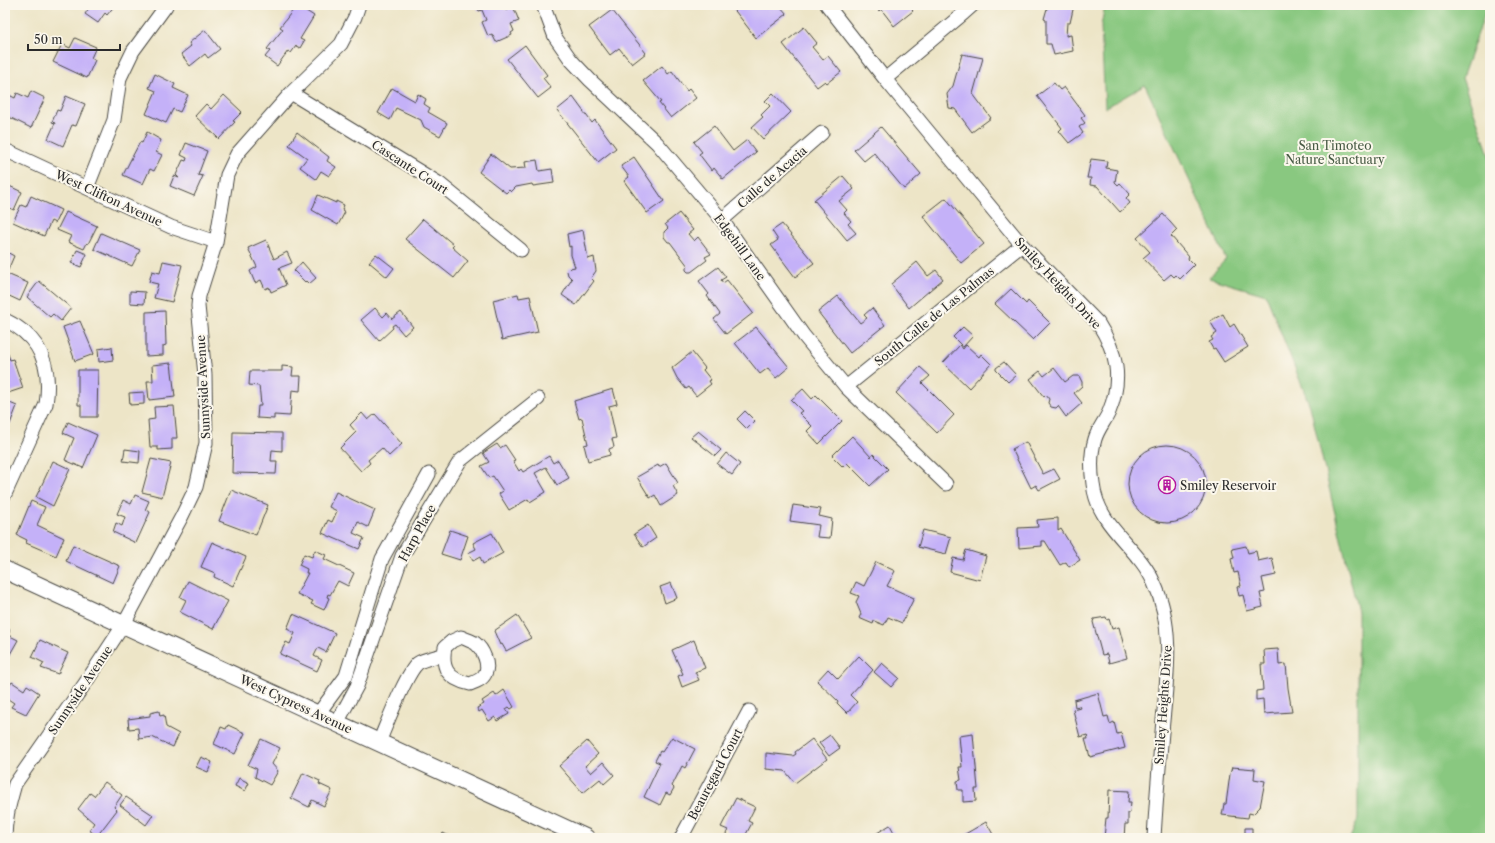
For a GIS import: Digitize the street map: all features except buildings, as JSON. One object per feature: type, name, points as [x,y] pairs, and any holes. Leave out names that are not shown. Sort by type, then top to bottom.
[{"type":"main road","name":"West Cypress Avenue","points":[[5,570],[586,838]]},
{"type":"street","name":"Sunnyside Avenue","points":[[5,838],[5,823],[9,802],[15,784],[86,682],[124,624],[196,487],[206,443],[205,375],[198,306],[199,296],[216,242],[227,175],[237,154],[291,93],[340,44],[355,17],[359,5]]},
{"type":"street","name":"Edgehill Lane","points":[[543,5],[555,37],[571,60],[657,143],[722,220],[804,336],[846,387],[946,484]]},
{"type":"street","name":"Smiley Heights Drive","points":[[827,5],[885,79],[1022,245],[1098,323],[1108,338],[1114,354],[1117,370],[1116,389],[1109,411],[1095,438],[1092,459],[1095,496],[1100,508],[1114,531],[1145,567],[1154,582],[1164,608],[1167,639],[1167,671],[1154,838]]},
{"type":"street","points":[[885,79],[973,5]]},
{"type":"street","points":[[87,188],[114,120],[120,78],[133,51],[166,6]]},
{"type":"street","name":"Cascante Court","points":[[291,93],[440,184],[521,250]]},
{"type":"street","name":"Calle de Acacia","points":[[722,220],[822,134]]},
{"type":"street","name":"West Clifton Avenue","points":[[5,150],[171,227],[216,242]]},
{"type":"street","name":"South Calle de Las Palmas","points":[[846,387],[1022,245]]},
{"type":"street","points":[[5,320],[22,330],[34,342],[43,358],[48,372],[46,404],[5,494]]},
{"type":"street","name":"Harp Place","points":[[337,723],[358,686],[402,556],[460,461],[538,399]]},
{"type":"street","name":"Harp Place","points":[[318,714],[346,676],[382,559],[429,474]]},
{"type":"street","points":[[379,742],[411,672],[418,663],[437,658],[444,654]]},
{"type":"street","name":"Beauregard Court","points":[[681,838],[748,711]]},
{"type":"green space","name":"San Timoteo Nature Sanctuary","points":[[1105,5],[1488,5],[1462,78],[1490,157],[1490,838],[1350,838],[1358,819],[1358,612],[1310,406],[1266,295],[1209,278],[1226,259],[1145,85],[1105,108],[1101,26]]},
{"type":"place","name":"Smiley Reservoir","points":[[1167,485]]}]
